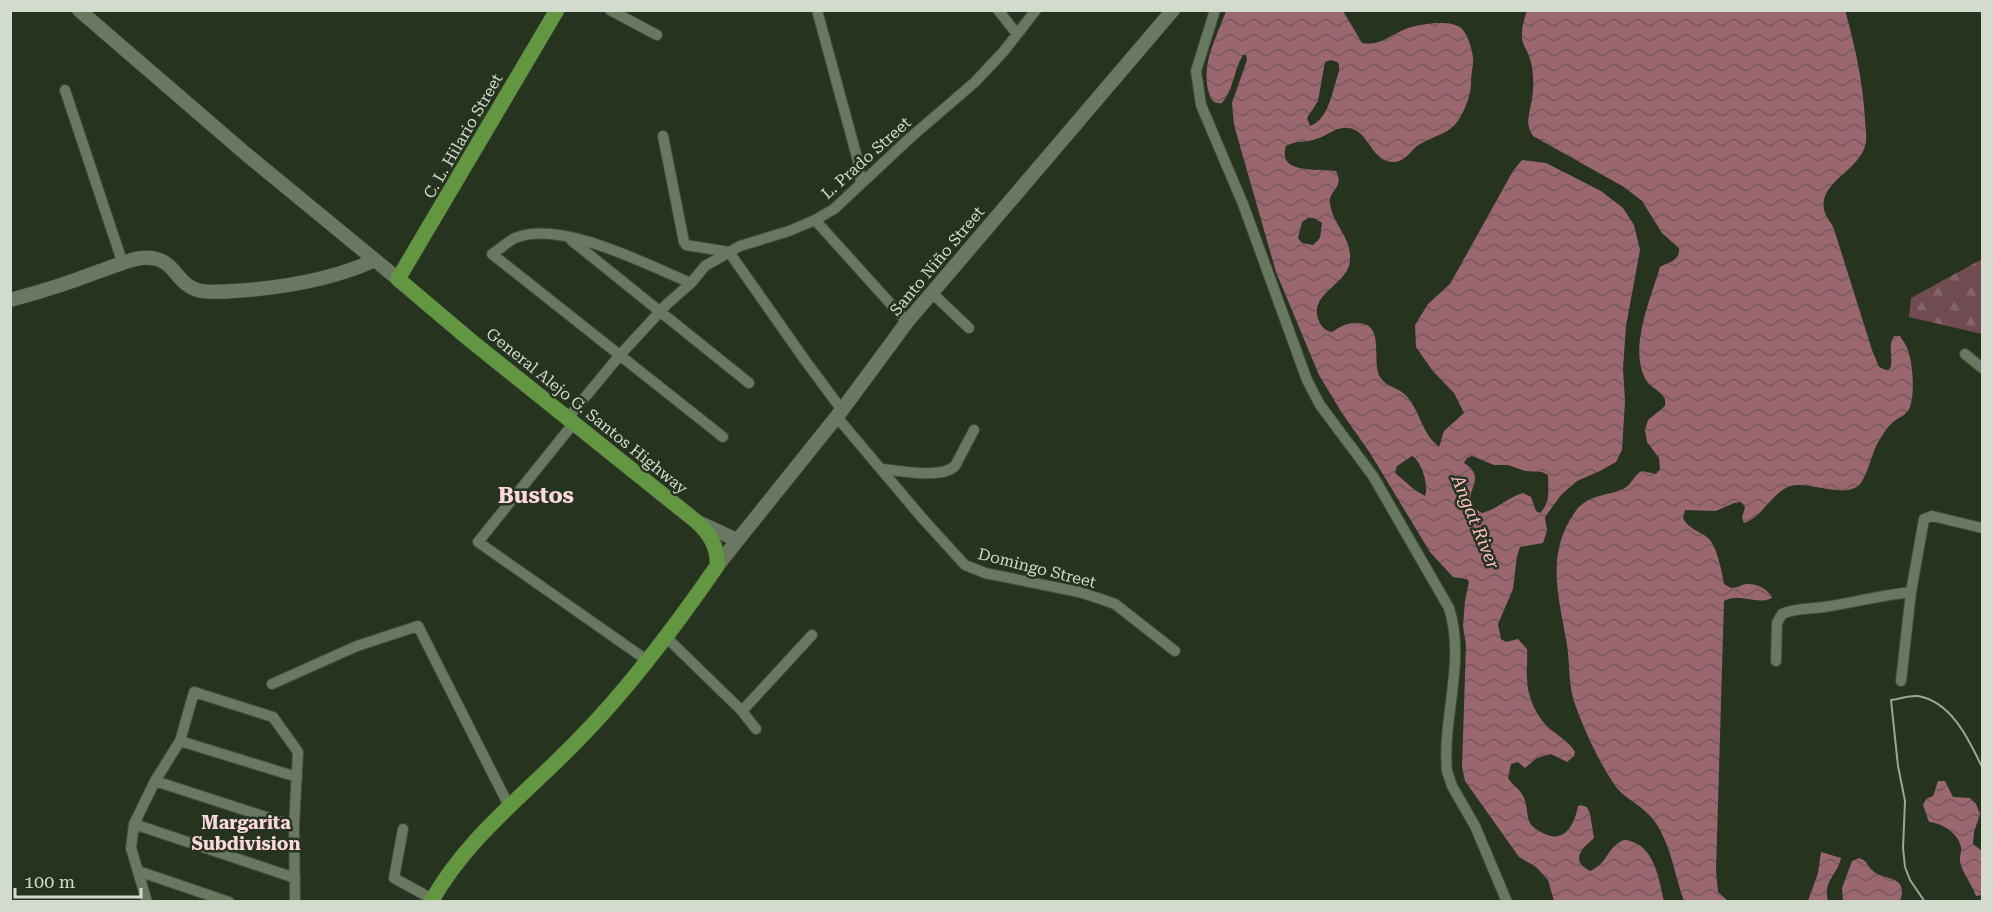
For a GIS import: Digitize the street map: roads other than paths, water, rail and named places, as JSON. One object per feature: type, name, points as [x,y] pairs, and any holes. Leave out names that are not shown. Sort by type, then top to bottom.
[{"type":"main road","name":"General Alejo G. Santos Highway","points":[[79,10],[246,154],[470,340],[697,522],[712,541],[718,558],[717,566]]},
{"type":"main road","name":"C. L. Hilario Street","points":[[398,279],[557,10]]},
{"type":"main road","name":"Santo Niño Street","points":[[717,566],[839,413],[907,322],[1010,198],[1173,10]]},
{"type":"main road","points":[[10,300],[141,258],[161,260],[170,265],[190,287],[201,291],[217,292],[262,289],[312,280],[347,272],[375,260]]},
{"type":"main road","points":[[697,522],[737,540]]},
{"type":"main road","points":[[432,900],[462,855],[579,739],[648,661],[717,566]]},
{"type":"street","points":[[610,10],[657,35]]},
{"type":"street","points":[[817,10],[858,160],[861,183]]},
{"type":"street","points":[[998,10],[1017,34]]},
{"type":"street","name":"L. Prado Street","points":[[648,661],[478,542],[620,355],[705,266],[740,246],[789,231],[834,209],[975,82],[1036,10]]},
{"type":"street","points":[[1215,10],[1196,71],[1198,92],[1205,116],[1243,204],[1311,390],[1373,476],[1449,608],[1454,627],[1455,654],[1446,771],[1475,826],[1507,902]]},
{"type":"street","points":[[65,90],[123,264]]},
{"type":"street","points":[[663,136],[684,242],[729,252]]},
{"type":"street","points":[[815,220],[907,322]]},
{"type":"street","points":[[691,283],[603,247],[566,236],[536,235],[515,238],[492,254],[723,438]]},
{"type":"street","points":[[566,236],[749,383]]},
{"type":"street","name":"Domingo Street","points":[[729,252],[839,413],[949,549],[974,570],[1078,592],[1114,604],[1175,651]]},
{"type":"street","points":[[932,293],[969,328]]},
{"type":"street","points":[[1965,354],[1983,368]]},
{"type":"street","points":[[883,469],[933,473],[951,470],[974,430]]},
{"type":"street","points":[[1901,681],[1911,592],[1924,519],[1932,516],[1983,528]]},
{"type":"street","points":[[1776,661],[1778,623],[1782,614],[1797,609],[1823,607],[1879,595],[1911,592]]},
{"type":"street","points":[[272,684],[357,646],[418,626],[510,808]]},
{"type":"street","points":[[742,711],[812,635]]},
{"type":"street","points":[[666,637],[742,711],[756,729]]},
{"type":"street","points":[[147,902],[131,848],[134,824],[155,781],[180,741],[194,692],[273,717],[298,752],[294,826],[295,902]]},
{"type":"street","points":[[180,741],[297,777]]},
{"type":"street","points":[[155,781],[294,826]]},
{"type":"street","points":[[134,824],[295,878]]},
{"type":"street","points":[[403,829],[394,878],[432,900]]},
{"type":"street","points":[[138,871],[229,902]]},
{"type":"water","points":[[1527,10],[1845,10],[1860,78],[1866,142],[1856,161],[1826,193],[1825,213],[1834,229],[1879,367],[1890,369],[1894,336],[1900,336],[1906,346],[1911,362],[1912,398],[1908,411],[1890,425],[1877,444],[1861,483],[1852,489],[1835,490],[1790,486],[1777,494],[1757,516],[1744,523],[1742,518],[1745,507],[1741,502],[1716,511],[1685,510],[1683,518],[1685,522],[1708,538],[1714,547],[1724,584],[1731,588],[1746,584],[1758,586],[1765,589],[1772,598],[1760,601],[1736,598],[1724,601],[1716,871],[1718,892],[1728,901],[1684,901],[1659,827],[1640,806],[1621,793],[1614,784],[1581,719],[1571,691],[1557,574],[1560,543],[1566,527],[1580,506],[1591,499],[1623,489],[1642,471],[1656,474],[1660,469],[1659,458],[1647,442],[1645,430],[1648,420],[1665,406],[1665,399],[1646,380],[1641,368],[1640,339],[1660,267],[1678,256],[1679,248],[1662,233],[1642,201],[1624,187],[1533,136],[1528,122],[1533,94],[1533,72],[1523,41],[1522,28]]},
{"type":"water","name":"Angat River","points":[[1226,11],[1343,11],[1362,43],[1368,44],[1408,28],[1435,23],[1456,25],[1466,34],[1471,46],[1473,61],[1470,93],[1462,114],[1450,129],[1417,146],[1403,159],[1396,162],[1384,160],[1378,156],[1359,133],[1346,128],[1337,129],[1320,138],[1290,144],[1286,146],[1285,155],[1287,162],[1293,166],[1336,171],[1338,177],[1339,182],[1331,195],[1330,204],[1348,245],[1350,260],[1343,276],[1319,303],[1317,311],[1320,323],[1332,332],[1353,323],[1366,325],[1372,329],[1375,336],[1380,377],[1407,397],[1428,435],[1439,447],[1444,431],[1464,413],[1454,393],[1432,370],[1416,347],[1415,325],[1428,304],[1450,284],[1513,171],[1522,160],[1546,163],[1601,191],[1623,208],[1634,225],[1640,250],[1626,326],[1622,450],[1616,462],[1577,481],[1561,495],[1545,517],[1547,531],[1543,543],[1520,547],[1513,589],[1498,624],[1501,639],[1506,642],[1518,639],[1527,649],[1528,691],[1539,716],[1575,752],[1567,762],[1551,754],[1537,758],[1525,768],[1518,762],[1511,764],[1508,778],[1523,796],[1530,823],[1536,829],[1549,835],[1561,835],[1574,821],[1578,806],[1587,807],[1594,838],[1580,854],[1579,858],[1583,867],[1590,871],[1596,868],[1615,845],[1623,840],[1633,842],[1640,846],[1651,859],[1658,875],[1664,901],[1554,901],[1548,880],[1536,867],[1519,857],[1465,781],[1462,767],[1466,645],[1463,626],[1469,582],[1467,579],[1453,577],[1430,552],[1319,375],[1276,272],[1234,125],[1232,103],[1247,60],[1246,55],[1243,55],[1240,61],[1229,92],[1222,103],[1214,101],[1209,93],[1208,61]],"holes":[[[1331,60],[1337,62],[1339,71],[1326,110],[1322,117],[1310,126],[1307,118],[1318,101],[1325,62]],[[1308,218],[1314,218],[1322,223],[1320,238],[1313,245],[1302,243],[1298,238],[1302,222]],[[1412,456],[1416,459],[1422,468],[1425,480],[1425,496],[1395,473],[1397,466]],[[1472,456],[1494,465],[1508,465],[1548,475],[1548,496],[1544,509],[1540,513],[1536,511],[1531,497],[1523,493],[1482,513],[1474,507],[1471,501],[1475,476],[1464,463]]]},
{"type":"water","points":[[1938,781],[1945,781],[1953,797],[1970,798],[1976,804],[1980,814],[1973,844],[1982,851],[1982,895],[1976,896],[1963,870],[1960,859],[1961,847],[1957,837],[1944,827],[1929,822],[1923,805],[1926,799],[1933,796]]},
{"type":"water","points":[[1821,852],[1841,858],[1827,888],[1828,901],[1808,901],[1818,873]]},
{"type":"water","points":[[1859,858],[1866,862],[1873,871],[1899,883],[1902,893],[1900,901],[1843,901],[1842,888],[1852,861]]},
{"type":"railway","points":[[1925,902],[1910,880],[1905,867],[1903,848],[1905,801],[1898,766],[1891,700],[1918,696],[1941,706],[1965,734],[1982,767]]},
{"type":"district","name":"Bustos","points":[[536,495]]},
{"type":"district","name":"Margarita Subdivision","points":[[246,832]]}]
